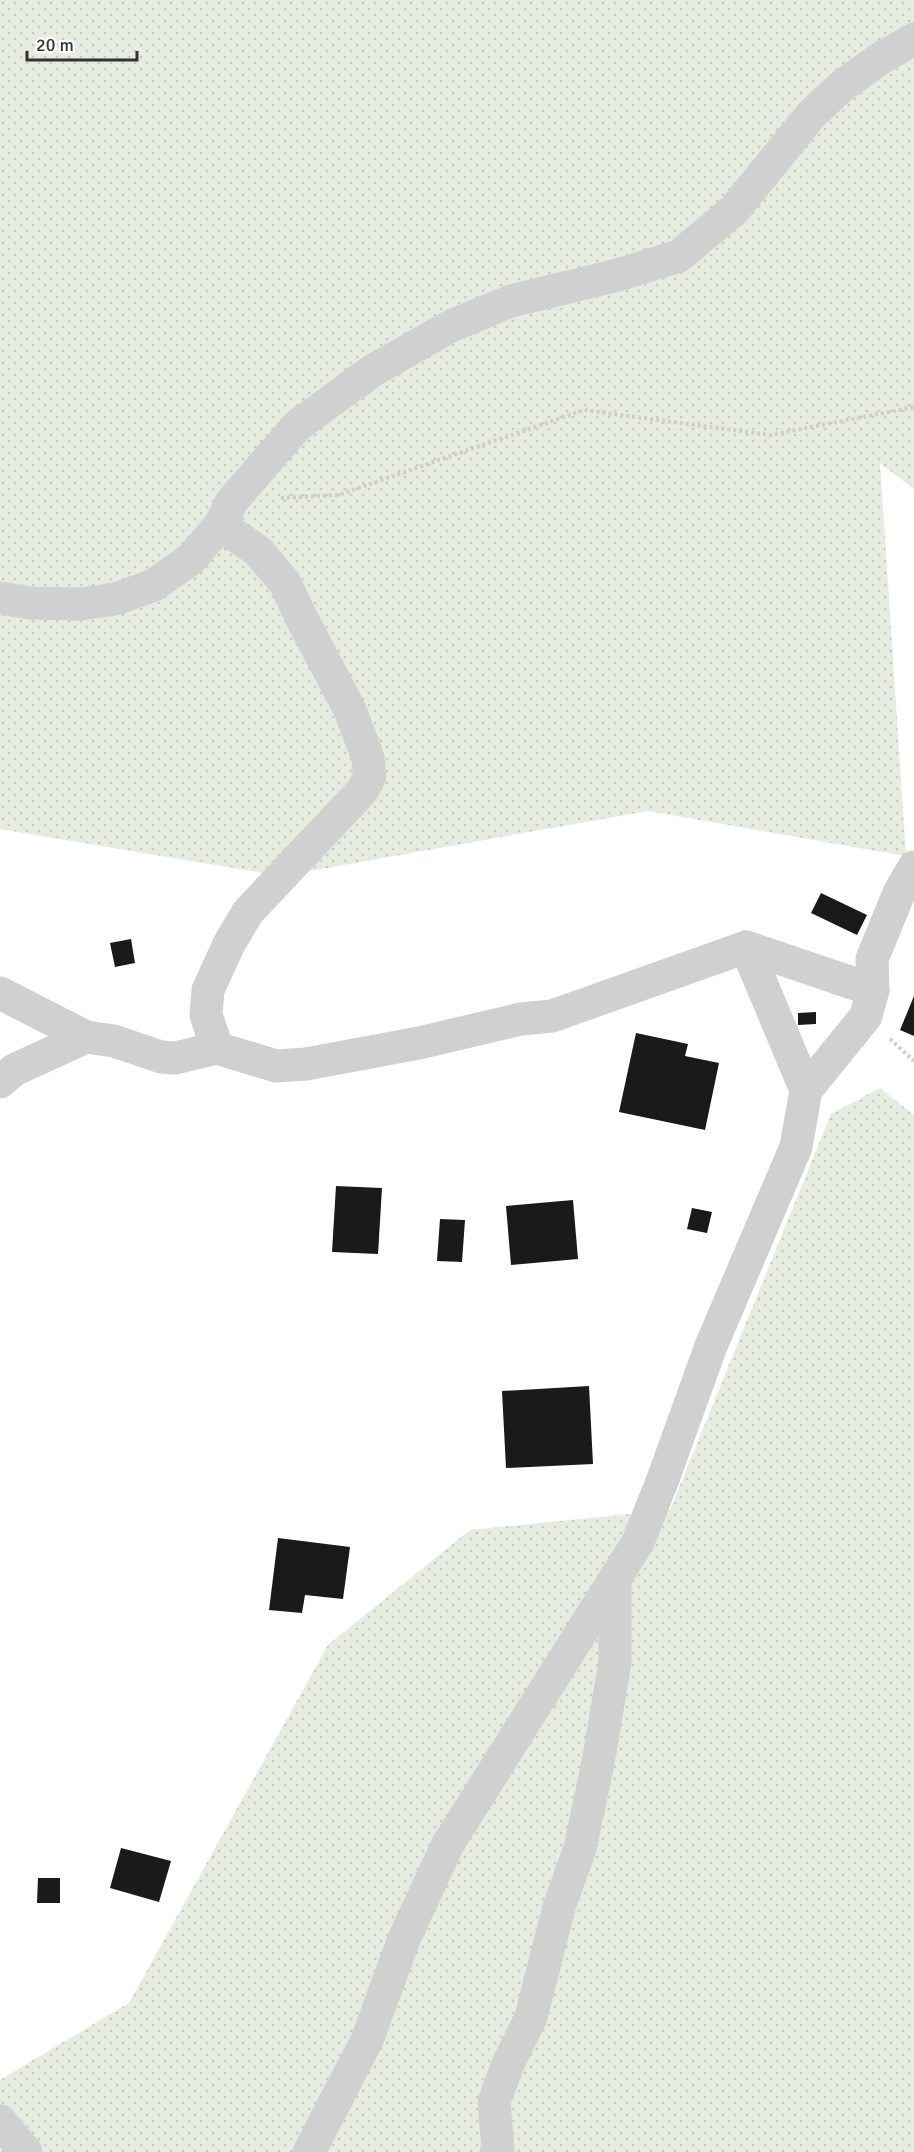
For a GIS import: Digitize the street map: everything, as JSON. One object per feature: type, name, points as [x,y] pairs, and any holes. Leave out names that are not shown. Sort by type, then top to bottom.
[{"type":"street","points":[[0,598],[30,603],[80,604],[116,599],[154,585],[191,559],[298,425],[372,371],[451,326],[511,301],[618,275],[679,256],[734,210],[811,115],[842,86],[881,58],[914,39]]},
{"type":"street","points":[[217,1048],[206,1015],[208,990],[229,944],[248,912],[362,791],[370,776],[368,758],[350,710],[285,583],[226,513]]},
{"type":"street","points":[[309,2152],[367,2040],[404,1939],[448,1844],[638,1542],[711,1346],[796,1147],[806,1090],[866,1016],[873,990],[872,959],[899,893],[914,867]]},
{"type":"street","points":[[746,947],[806,1090]]},
{"type":"street","points":[[0,993],[86,1037],[114,1041],[161,1057],[175,1058],[217,1048],[276,1066],[306,1064],[419,1043],[521,1019],[552,1016],[746,947],[873,990]]},
{"type":"street","points":[[0,1082],[14,1070],[86,1037]]},
{"type":"street","points":[[496,2152],[498,2149],[495,2102],[508,2064],[531,2017],[559,1907],[580,1848],[598,1763],[615,1662],[615,1578]]},
{"type":"street","points":[[0,2121],[26,2152]]},
{"type":"path","points":[[226,513],[338,495],[584,410],[770,435],[914,407]]},
{"type":"shaded area","points":[[0,0],[914,0],[914,489],[880,463],[906,856],[648,811],[282,876],[0,829]]},
{"type":"shaded area","points":[[880,1088],[914,1115],[914,2152],[0,2152],[0,2080],[129,2003],[328,1645],[470,1530],[670,1510],[831,1114]]},
{"type":"building","points":[[821,893],[867,915],[857,935],[811,913]]},
{"type":"building","points":[[131,939],[135,963],[115,967],[110,943]]},
{"type":"building","points":[[914,996],[914,1036],[900,1030]]},
{"type":"building","points":[[816,1012],[816,1024],[798,1025],[798,1013]]},
{"type":"building","points":[[636,1033],[688,1044],[685,1056],[719,1063],[705,1130],[619,1112]]},
{"type":"building","points":[[336,1186],[382,1188],[378,1254],[332,1252]]},
{"type":"building","points":[[573,1200],[578,1259],[511,1265],[506,1206]]},
{"type":"building","points":[[692,1208],[712,1212],[707,1233],[687,1229]]},
{"type":"building","points":[[440,1219],[465,1220],[462,1262],[437,1261]]},
{"type":"building","points":[[589,1386],[593,1464],[506,1468],[502,1391]]},
{"type":"building","points":[[278,1538],[350,1547],[343,1599],[305,1595],[302,1613],[269,1610]]},
{"type":"building","points":[[121,1848],[171,1861],[159,1902],[110,1888]]},
{"type":"building","points":[[38,1878],[60,1878],[60,1903],[37,1903]]}]
